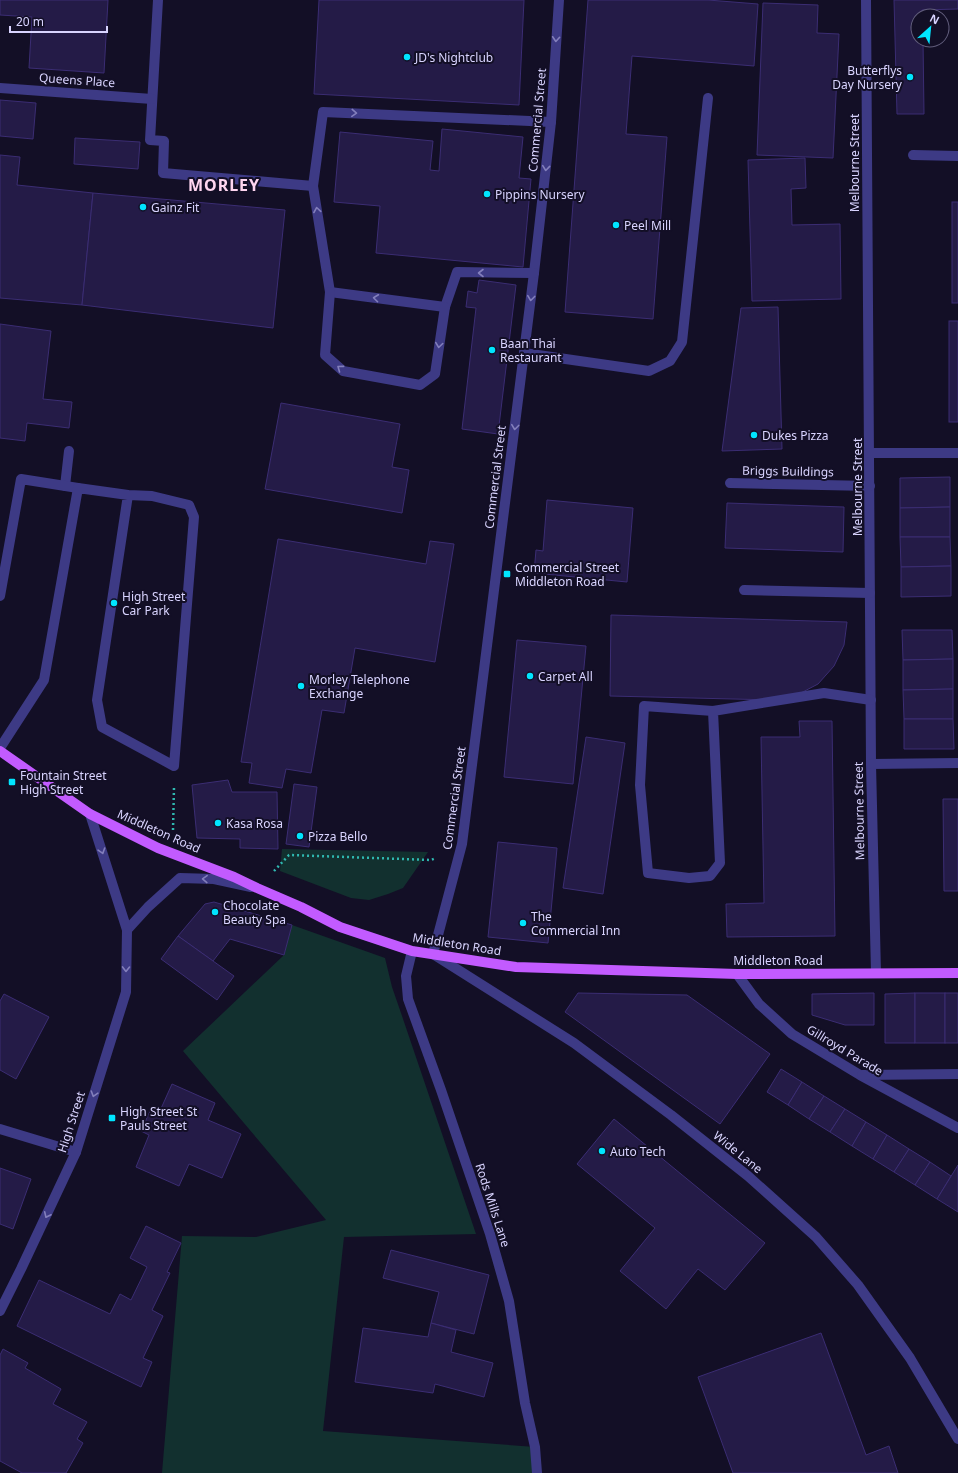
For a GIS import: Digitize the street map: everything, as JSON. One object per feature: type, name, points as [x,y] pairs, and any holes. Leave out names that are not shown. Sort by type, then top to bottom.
[{"type":"main road","name":"Middleton Road","points":[[0,749],[90,814],[158,848],[234,876],[340,927],[412,951],[516,967],[737,974],[958,973]]},
{"type":"street","points":[[158,0],[150,140],[164,141],[163,173],[313,186]]},
{"type":"street","name":"Commercial Street","points":[[433,954],[462,844],[534,273],[551,122],[559,0]]},
{"type":"street","name":"Melbourne Street","points":[[866,0],[871,764],[876,973]]},
{"type":"street","name":"Queens Place","points":[[0,88],[152,99]]},
{"type":"street","points":[[524,353],[649,371],[670,361],[682,342],[708,98]]},
{"type":"street","points":[[534,273],[457,272],[445,307],[436,374],[420,384],[343,371],[325,356],[330,292],[313,186],[323,112],[551,122]]},
{"type":"street","points":[[913,155],[958,156]]},
{"type":"street","points":[[330,292],[445,307]]},
{"type":"street","points":[[65,486],[69,451]]},
{"type":"street","points":[[870,453],[958,453]]},
{"type":"street","points":[[0,596],[20,478],[128,495],[152,496],[189,505],[194,517],[174,766],[102,727],[97,700],[128,495]]},
{"type":"street","name":"Briggs Buildings","points":[[730,482],[870,486]]},
{"type":"street","points":[[0,749],[44,680],[78,488]]},
{"type":"street","points":[[744,590],[870,593]]},
{"type":"street","points":[[713,711],[720,863],[710,876],[689,878],[648,873],[640,785],[644,706],[713,711],[824,693],[871,700]]},
{"type":"street","points":[[871,764],[958,763]]},
{"type":"street","name":"High Street","points":[[0,1311],[76,1152],[126,992],[127,930],[90,814]]},
{"type":"street","points":[[127,930],[148,907],[180,878],[214,879],[257,888]]},
{"type":"street","name":"Rods Mills Lane","points":[[412,951],[406,976],[408,999],[490,1234],[509,1301],[524,1403],[534,1447],[537,1473]]},
{"type":"street","name":"Wide Lane","points":[[433,954],[574,1043],[665,1110],[748,1176],[816,1237],[858,1285],[910,1358],[958,1439]]},
{"type":"street","name":"Gillroyd Parade","points":[[737,974],[759,1004],[792,1034],[860,1075],[958,1128]]},
{"type":"street","points":[[860,1075],[958,1074]]},
{"type":"street","points":[[0,1129],[76,1152]]},
{"type":"path","points":[[172,854],[174,766]]},
{"type":"path","points":[[257,888],[289,855],[431,860],[462,844]]},
{"type":"green space","points":[[282,849],[428,852],[403,888],[369,900],[351,898],[280,871]]},
{"type":"green space","points":[[292,925],[385,958],[392,987],[476,1234],[344,1237],[323,1431],[535,1447],[537,1473],[162,1473],[182,1236],[256,1237],[326,1220],[183,1051],[284,955]]},
{"type":"building","points":[[0,0],[108,0],[104,73],[29,68],[32,17],[0,15]]},
{"type":"building","points":[[319,0],[524,0],[519,105],[314,94]]},
{"type":"building","name":"Peel Mill","points":[[588,0],[708,0],[758,4],[754,66],[632,56],[626,134],[667,137],[653,319],[565,312]]},
{"type":"building","name":"Butterflys Day Nursery","points":[[894,0],[958,0],[958,9],[910,8],[910,48],[923,48],[924,114],[897,114]]},
{"type":"building","points":[[763,3],[818,5],[817,33],[839,34],[833,158],[757,155]]},
{"type":"building","points":[[0,100],[36,103],[33,139],[0,136]]},
{"type":"building","points":[[442,129],[523,137],[519,178],[531,179],[523,267],[376,253],[380,206],[334,202],[340,132],[433,141],[430,170],[439,171]]},
{"type":"building","points":[[75,138],[140,142],[138,169],[74,164]]},
{"type":"building","points":[[0,155],[20,157],[17,185],[93,193],[82,305],[0,298]]},
{"type":"building","points":[[805,158],[806,188],[791,189],[792,225],[840,224],[841,299],[752,301],[748,160]]},
{"type":"building","points":[[93,193],[285,210],[273,328],[82,305]]},
{"type":"building","points":[[952,202],[958,202],[958,303],[952,303]]},
{"type":"building","points":[[479,280],[516,285],[498,434],[462,429],[476,308],[466,307],[468,291],[477,293]]},
{"type":"building","points":[[778,307],[782,449],[722,451],[741,308]]},
{"type":"building","points":[[949,321],[958,321],[958,422],[949,422]]},
{"type":"building","points":[[0,324],[51,331],[43,399],[72,402],[69,428],[27,423],[25,441],[0,438]]},
{"type":"building","points":[[281,403],[400,424],[392,467],[409,470],[402,513],[265,489]]},
{"type":"building","points":[[950,477],[950,507],[900,508],[900,478]]},
{"type":"building","points":[[547,500],[633,508],[627,582],[534,573],[536,550],[543,551]]},
{"type":"building","points":[[727,503],[844,507],[843,552],[725,548]]},
{"type":"building","points":[[950,507],[950,537],[900,537],[900,508]]},
{"type":"building","points":[[900,537],[950,537],[951,566],[901,567]]},
{"type":"building","name":"Morley Telephone Exchange","points":[[278,539],[426,564],[430,541],[454,544],[435,662],[355,648],[344,713],[322,710],[311,773],[286,769],[282,788],[249,783],[252,763],[241,762]]},
{"type":"building","points":[[951,566],[951,596],[901,597],[901,567]]},
{"type":"building","points":[[611,615],[847,622],[844,645],[834,666],[818,684],[797,695],[774,700],[610,696]]},
{"type":"building","points":[[902,630],[952,630],[953,659],[903,660]]},
{"type":"building","points":[[517,640],[586,646],[573,784],[504,777]]},
{"type":"building","points":[[953,659],[953,689],[903,690],[903,660]]},
{"type":"building","points":[[953,689],[953,719],[904,719],[903,690]]},
{"type":"building","points":[[904,719],[953,719],[954,749],[904,749]]},
{"type":"building","points":[[799,721],[832,721],[835,936],[727,937],[726,904],[764,903],[761,737],[800,737]]},
{"type":"building","points":[[586,737],[625,743],[603,894],[563,888]]},
{"type":"building","points":[[228,780],[232,792],[277,792],[278,849],[240,848],[240,839],[197,838],[192,785]]},
{"type":"building","points":[[294,784],[317,787],[309,847],[286,844]]},
{"type":"building","points":[[943,799],[958,799],[958,891],[944,891]]},
{"type":"building","points":[[498,842],[557,848],[548,943],[488,937]]},
{"type":"building","points":[[214,902],[292,925],[284,955],[230,939],[213,961],[178,936],[205,904]]},
{"type":"building","points":[[178,936],[234,976],[217,1000],[161,959]]},
{"type":"building","points":[[578,993],[687,995],[770,1054],[720,1124],[565,1012]]},
{"type":"building","points":[[874,993],[874,1025],[845,1025],[812,1015],[812,994]]},
{"type":"building","points":[[915,993],[915,1043],[885,1043],[885,994]]},
{"type":"building","points":[[915,993],[945,993],[945,1043],[915,1043]]},
{"type":"building","points":[[945,993],[958,993],[958,1043],[945,1043]]},
{"type":"building","points":[[4,994],[49,1017],[16,1079],[0,1070],[0,1001]]},
{"type":"building","points":[[781,1069],[802,1082],[788,1105],[767,1092]]},
{"type":"building","points":[[802,1082],[824,1096],[809,1119],[788,1105]]},
{"type":"building","points":[[172,1084],[215,1103],[208,1120],[241,1134],[222,1178],[189,1164],[179,1186],[136,1167],[149,1135],[141,1131],[151,1109],[159,1113]]},
{"type":"building","points":[[824,1096],[845,1109],[830,1132],[809,1119]]},
{"type":"building","points":[[845,1109],[866,1122],[852,1146],[830,1132]]},
{"type":"building","points":[[614,1119],[765,1243],[725,1290],[698,1269],[666,1309],[620,1271],[655,1228],[577,1164]]},
{"type":"building","points":[[866,1122],[887,1135],[873,1159],[852,1146]]},
{"type":"building","points":[[887,1135],[909,1149],[894,1172],[873,1159]]},
{"type":"building","points":[[909,1149],[930,1162],[915,1185],[894,1172]]},
{"type":"building","points":[[930,1162],[951,1176],[937,1199],[915,1185]]},
{"type":"building","points":[[958,1165],[958,1212],[937,1199]]},
{"type":"building","points":[[0,1168],[31,1179],[13,1229],[0,1224]]},
{"type":"building","points":[[146,1226],[181,1243],[167,1272],[170,1273],[152,1310],[163,1316],[143,1358],[152,1362],[141,1387],[17,1326],[39,1280],[110,1314],[120,1294],[131,1300],[147,1267],[130,1258]]},
{"type":"building","points":[[391,1250],[489,1275],[474,1334],[431,1323],[439,1292],[383,1278]]},
{"type":"building","points":[[431,1323],[456,1330],[451,1352],[493,1363],[484,1397],[435,1384],[433,1393],[355,1382],[363,1328],[428,1337]]},
{"type":"building","points":[[821,1333],[866,1455],[889,1446],[898,1473],[733,1473],[698,1377]]},
{"type":"building","points":[[3,1349],[28,1363],[25,1368],[61,1389],[53,1404],[87,1422],[77,1439],[83,1443],[66,1473],[22,1473],[0,1461],[0,1355]]},
{"type":"place","name":"JD's Nightclub","points":[[407,57]]},
{"type":"place","name":"Butterflys Day Nursery","points":[[910,77]]},
{"type":"place","name":"Pippins Nursery","points":[[487,194]]},
{"type":"place","name":"Gainz Fit","points":[[143,207]]},
{"type":"place","name":"Peel Mill","points":[[616,225]]},
{"type":"place","name":"Baan Thai Restaurant","points":[[492,350]]},
{"type":"place","name":"Dukes Pizza","points":[[754,435]]},
{"type":"place","name":"Commercial Street Middleton Road","points":[[507,574]]},
{"type":"place","name":"High Street Car Park","points":[[114,603]]},
{"type":"place","name":"Carpet All","points":[[530,676]]},
{"type":"place","name":"Morley Telephone Exchange","points":[[301,686]]},
{"type":"place","name":"Fountain Street High Street","points":[[12,782]]},
{"type":"place","name":"Kasa Rosa","points":[[218,823]]},
{"type":"place","name":"Pizza Bello","points":[[300,836]]},
{"type":"place","name":"Chocolate Beauty Spa","points":[[215,912]]},
{"type":"place","name":"The Commercial Inn","points":[[523,923]]},
{"type":"place","name":"High Street St Pauls Street","points":[[112,1118]]},
{"type":"place","name":"Auto Tech","points":[[602,1151]]},
{"type":"district","name":"MORLEY","points":[[224,185]]}]
